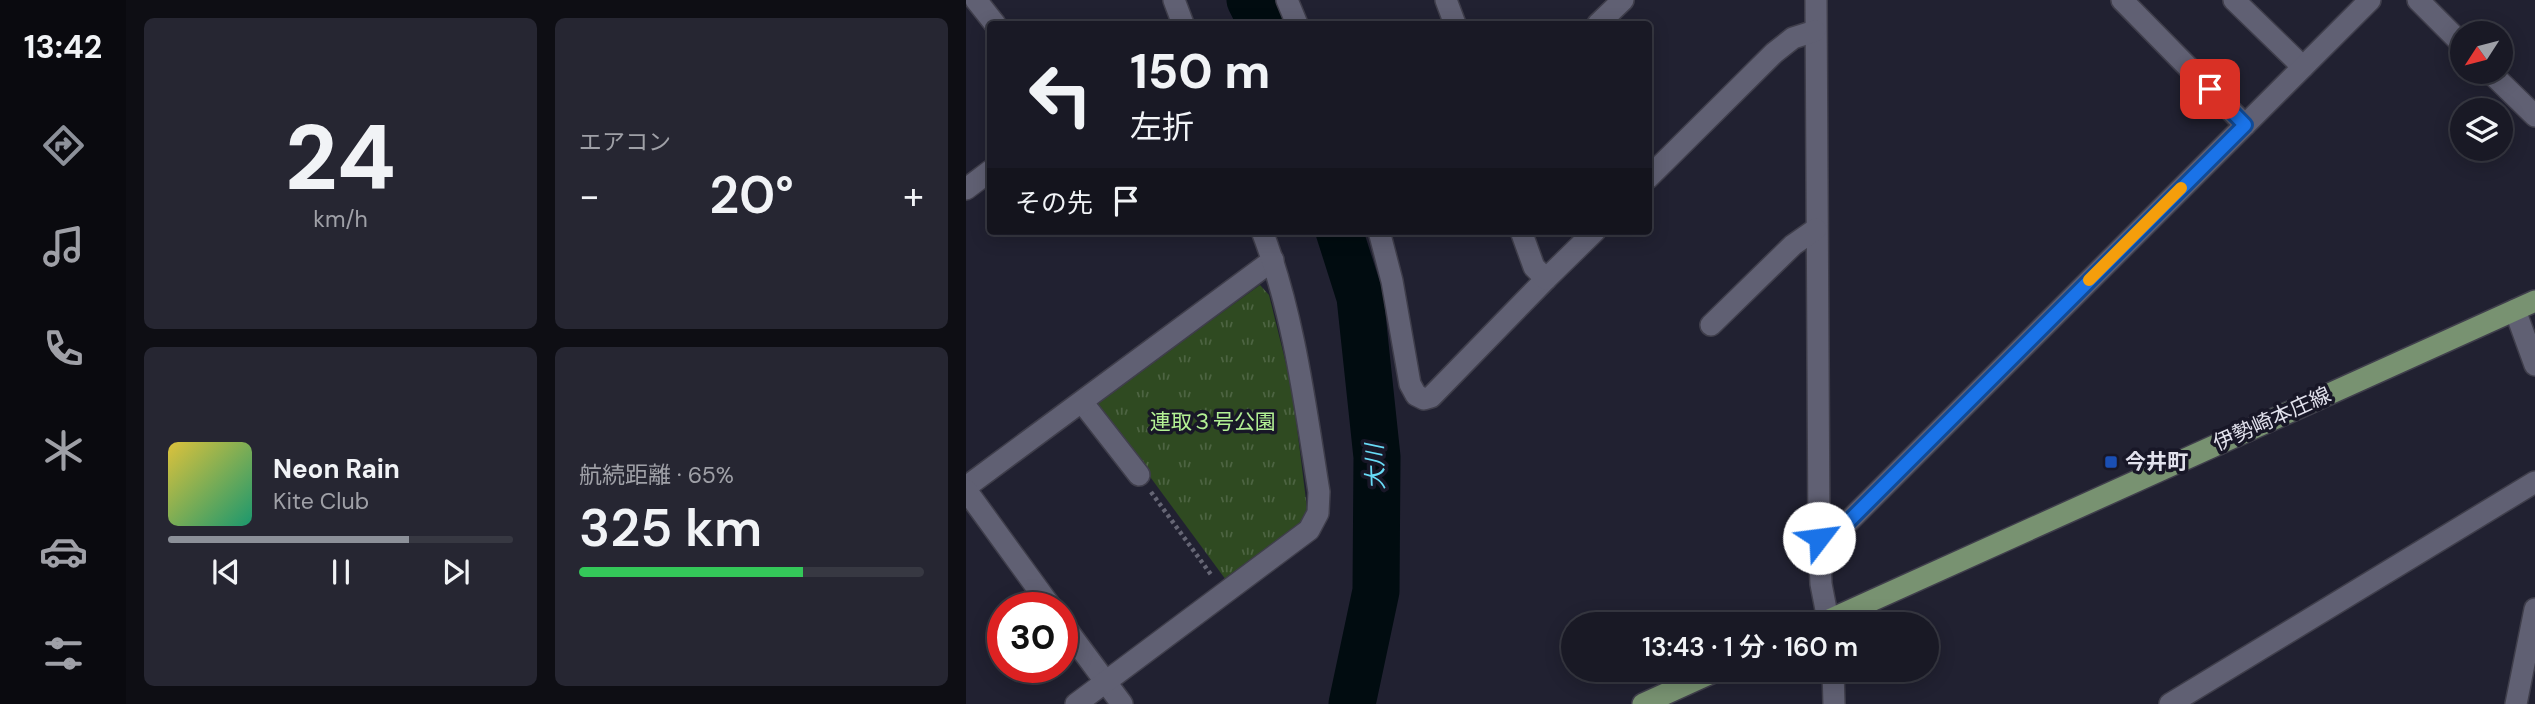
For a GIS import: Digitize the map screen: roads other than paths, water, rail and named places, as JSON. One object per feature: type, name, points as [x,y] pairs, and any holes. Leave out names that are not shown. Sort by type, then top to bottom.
[{"type":"main road","name":"伊勢崎本庄線","points":[[1849,612],[2535,300]]},
{"type":"main road","points":[[1643,704],[1692,682]]},
{"type":"street","points":[[976,0],[993,21]]},
{"type":"street","points":[[1174,0],[1182,21]]},
{"type":"street","points":[[1287,0],[1296,21]]},
{"type":"street","points":[[1446,0],[1454,21]]},
{"type":"street","points":[[1601,21],[1623,0]]},
{"type":"street","points":[[1816,0],[1819,538],[1824,612]]},
{"type":"street","points":[[2122,0],[2245,125]]},
{"type":"street","points":[[2234,0],[2303,67]]},
{"type":"street","points":[[1819,538],[1843,527],[2370,0]]},
{"type":"street","points":[[2418,0],[2450,32]]},
{"type":"street","points":[[1652,174],[1774,53],[1793,38],[1815,31]]},
{"type":"street","points":[[2502,84],[2535,116]]},
{"type":"street","points":[[966,189],[987,173]]},
{"type":"street","points":[[1711,325],[1793,245],[1816,229]]},
{"type":"street","points":[[1076,704],[1309,530],[1318,513],[1320,492],[1297,359],[1273,261],[1263,235]]},
{"type":"street","points":[[1379,235],[1392,281],[1410,384],[1416,395],[1424,399],[1430,397],[1591,235]]},
{"type":"street","points":[[1522,235],[1534,267],[1546,279]]},
{"type":"street","points":[[1040,592],[966,489],[1273,261]]},
{"type":"street","points":[[2515,310],[2535,365]]},
{"type":"street","points":[[1082,402],[1139,475]]},
{"type":"street","points":[[2170,704],[2535,482]]},
{"type":"street","points":[[2516,704],[2535,609]]},
{"type":"street","points":[[1078,645],[1122,704]]},
{"type":"street","points":[[1833,682],[1834,704]]},
{"type":"waterway","name":"大川","points":[[1250,0],[1260,21]]},
{"type":"waterway","name":"大川","points":[[1340,235],[1360,297],[1377,457],[1376,591],[1352,704]]},
{"type":"place","name":"今井町","points":[[2111,462]]},
{"type":"park label","name":"連取３号公園","points":[[1213,422]]}]
